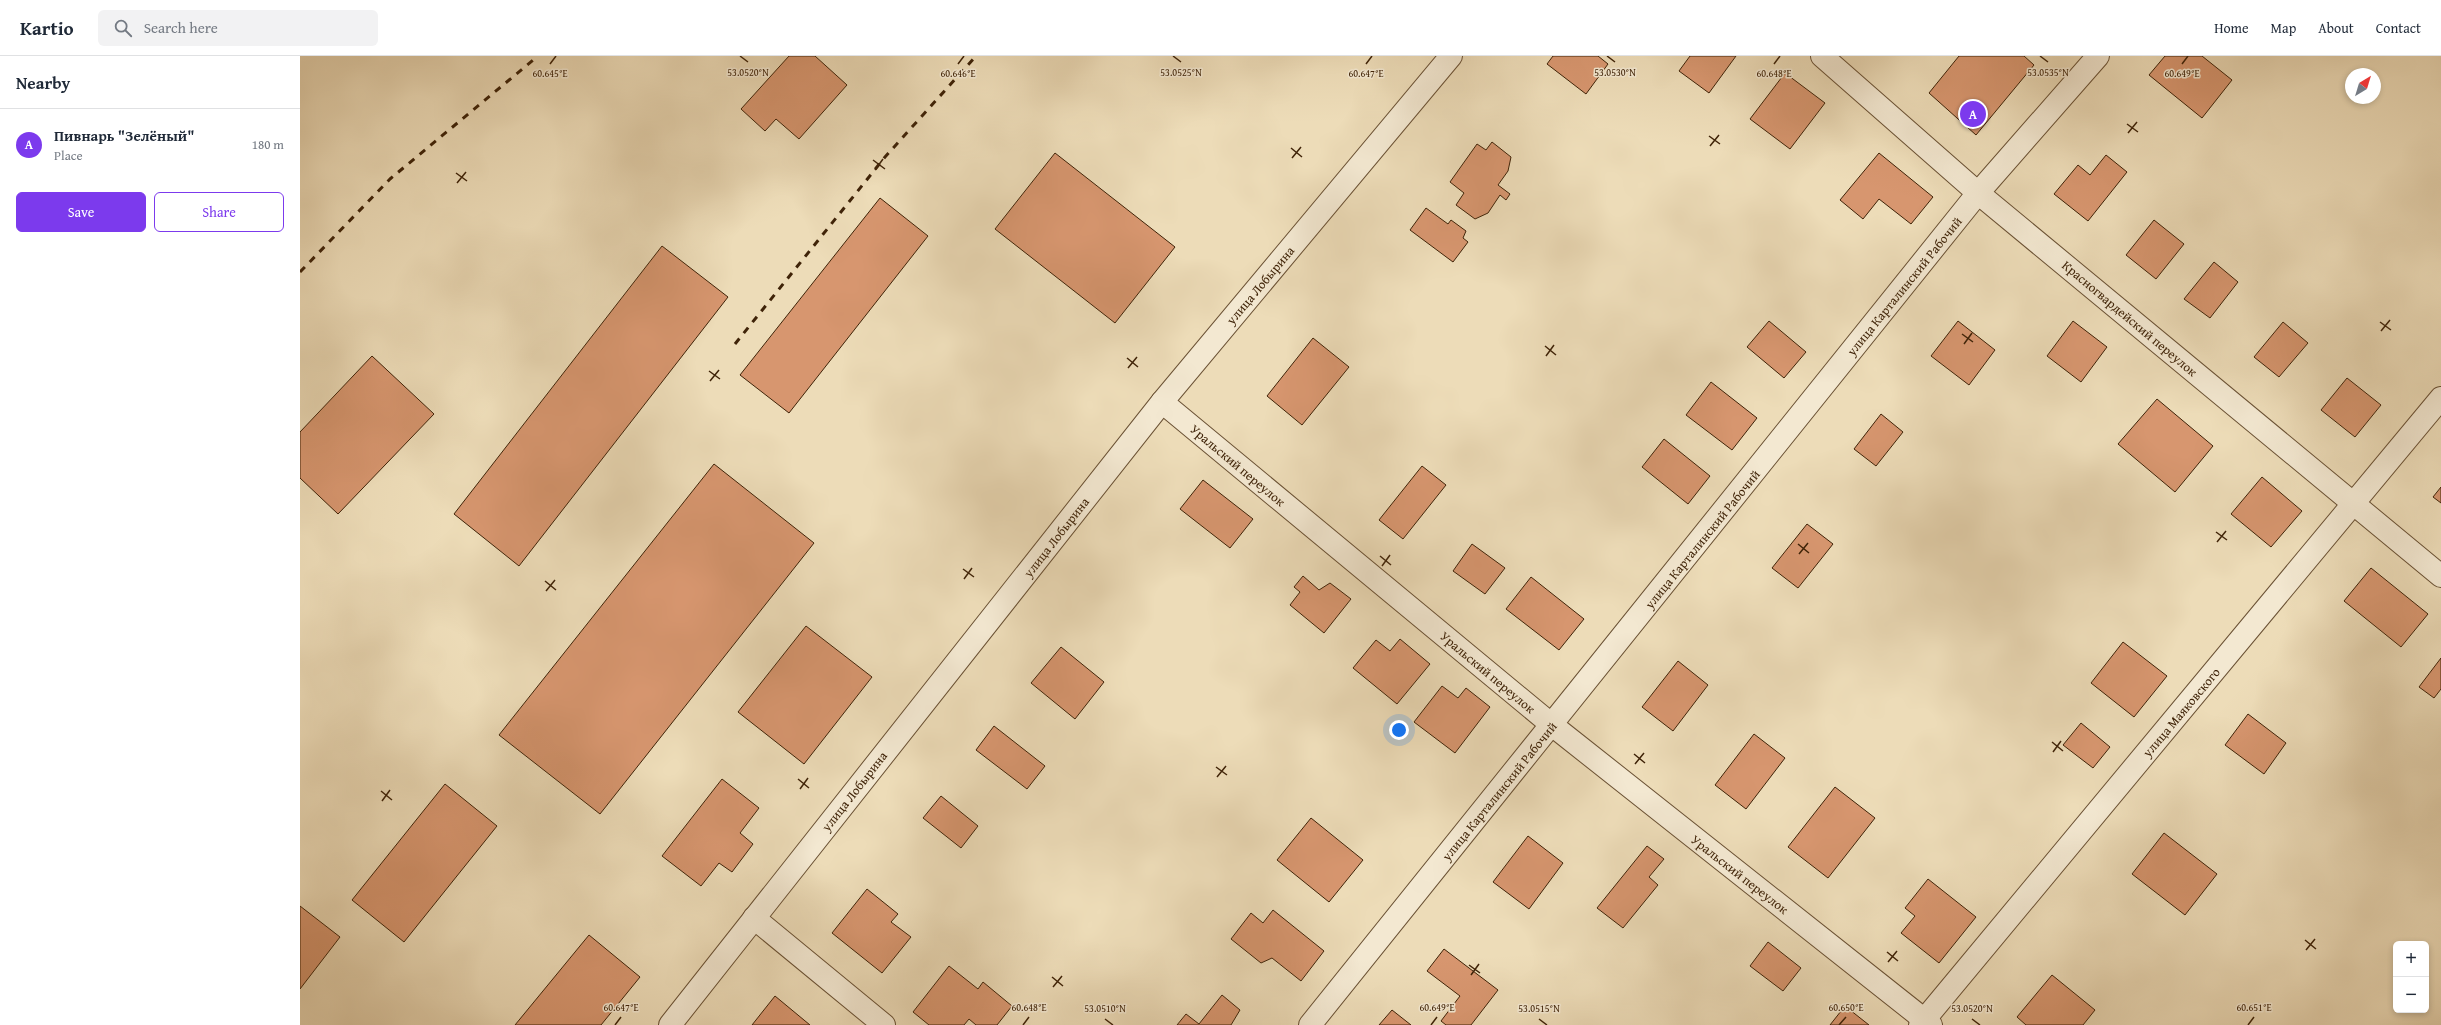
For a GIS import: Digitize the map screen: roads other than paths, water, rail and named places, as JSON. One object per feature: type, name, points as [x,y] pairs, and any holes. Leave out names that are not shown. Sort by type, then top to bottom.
[{"type":"street","name":"улица Лобырина","points":[[670,1025],[1162,402],[1451,56]]},
{"type":"street","name":"Красногвардейский переулок","points":[[1822,56],[1978,193],[2441,576]]},
{"type":"street","name":"улица Карталинский Рабочий","points":[[1310,1025],[1978,193],[2098,56]]},
{"type":"street","name":"улица Маяковского","points":[[1925,1023],[2441,398]]},
{"type":"street","name":"Уральский переулок","points":[[1162,402],[1552,725],[1925,1023]]},
{"type":"street","points":[[754,918],[884,1025]]},
{"type":"railway","points":[[300,272],[390,179],[538,56]]},
{"type":"railway","points":[[735,344],[885,157],[976,56]]},
{"type":"place","name":"Пивнарь \"Зелёный\"","points":[[1973,114]]}]
